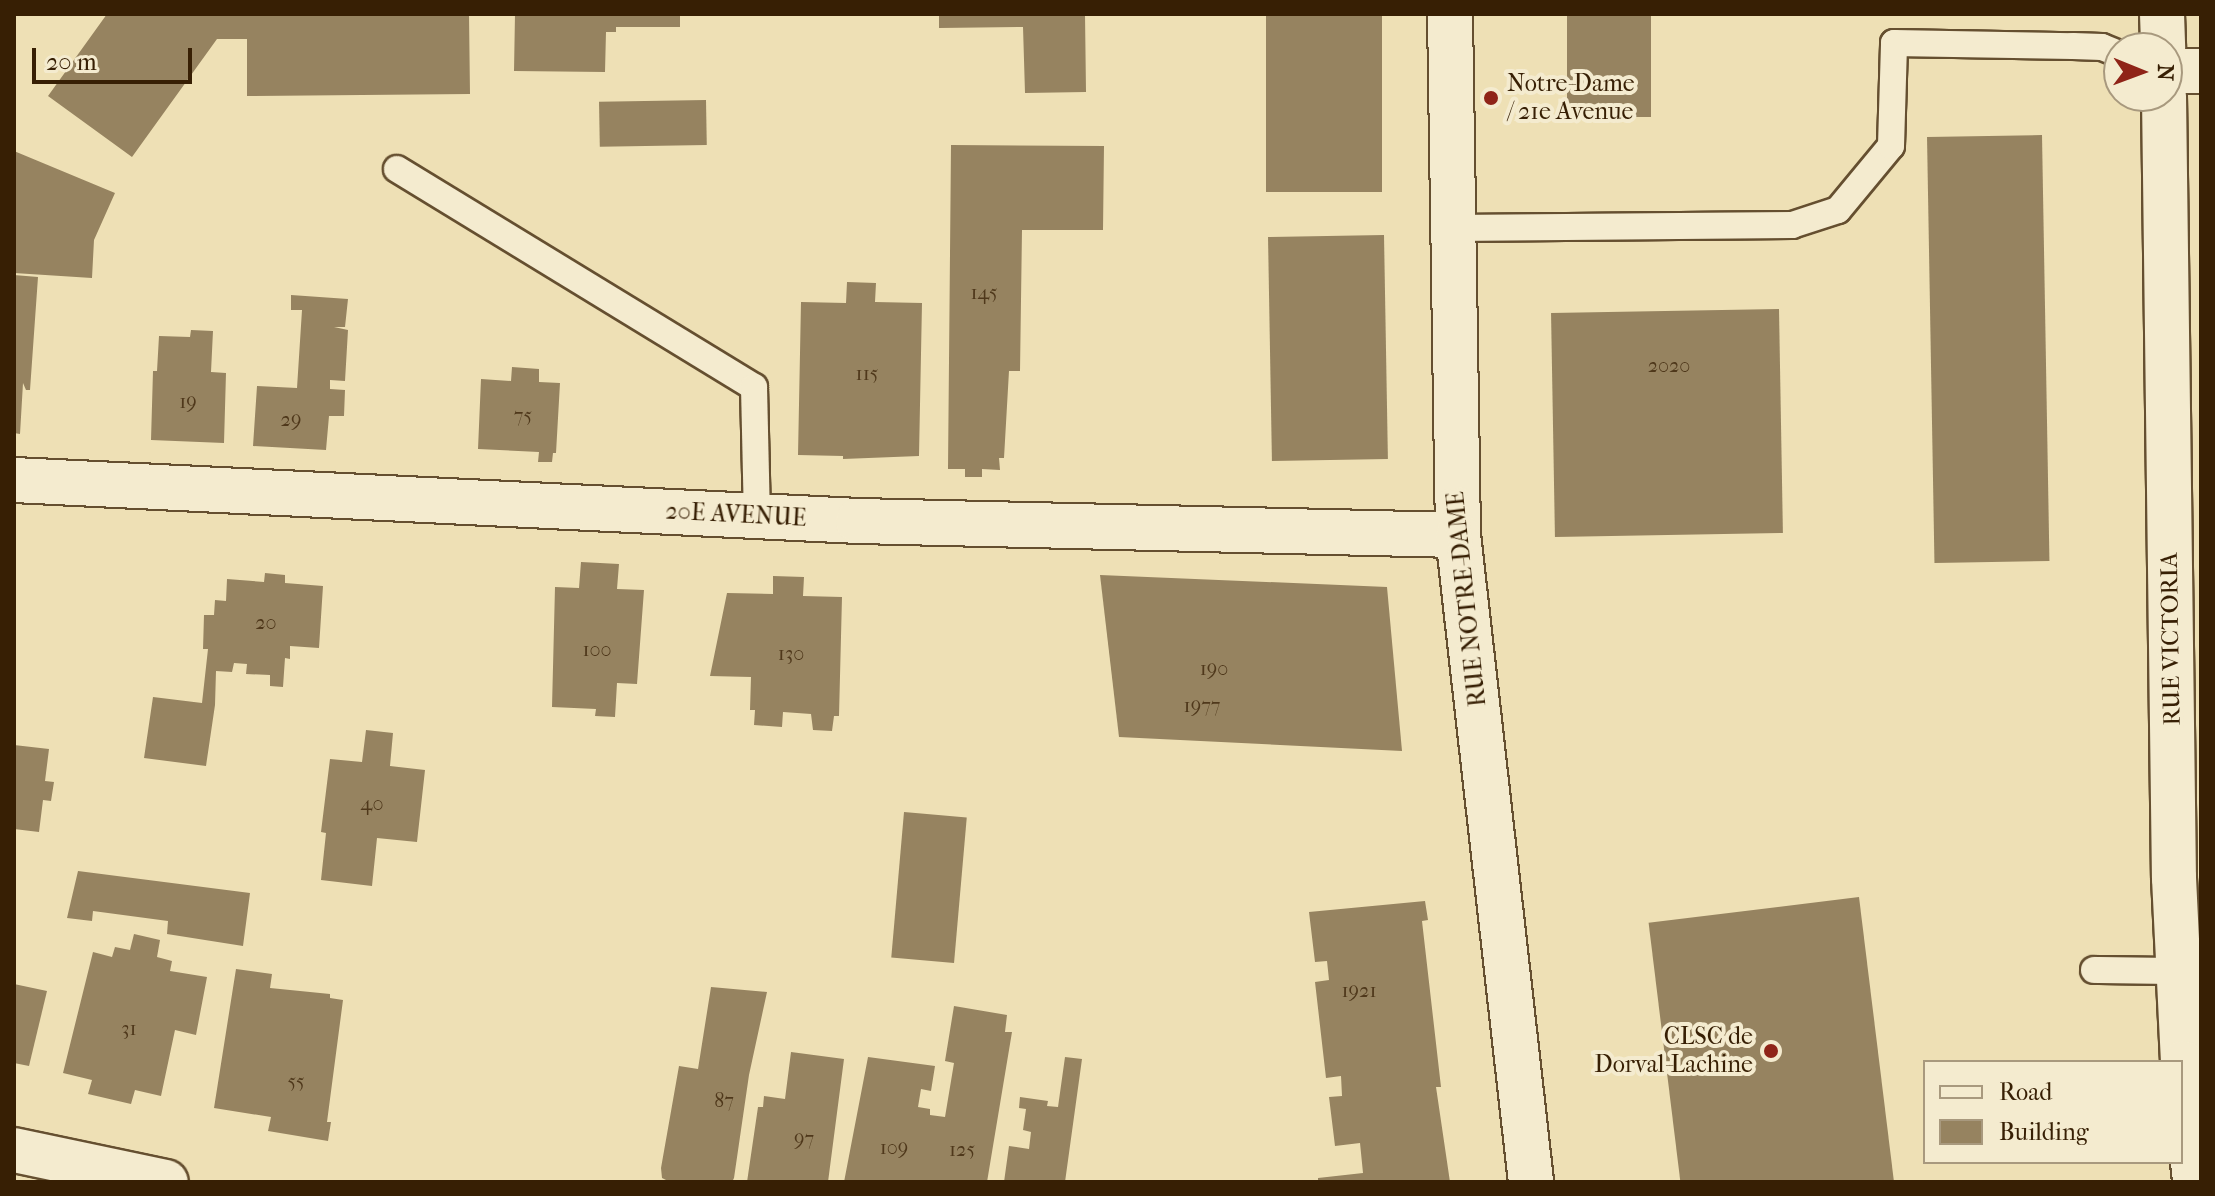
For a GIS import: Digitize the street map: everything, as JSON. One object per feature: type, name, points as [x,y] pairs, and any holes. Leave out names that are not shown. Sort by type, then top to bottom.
[{"type":"street","name":"RUE NOTRE-DAME","points":[[1450,14],[1458,535],[1531,1182]]},
{"type":"street","name":"RUE VICTORIA","points":[[2164,112],[2177,971],[2195,1182]]},
{"type":"street","name":"20E AVENUE","points":[[14,480],[757,516],[1458,535]]},
{"type":"street","points":[[14,1150],[166,1182]]},
{"type":"lane","points":[[1453,228],[1792,225],[1838,210],[1891,146],[1894,43],[2103,47]]},
{"type":"lane","points":[[397,169],[754,387],[757,516]]},
{"type":"lane","points":[[2094,970],[2177,971]]},
{"type":"building","points":[[107,14],[469,14],[470,94],[247,96],[247,39],[217,39],[132,157],[48,96]]},
{"type":"building","points":[[515,14],[680,14],[680,27],[616,27],[616,32],[606,32],[605,72],[514,71]]},
{"type":"building","points":[[939,14],[1085,14],[1086,92],[1025,93],[1023,27],[939,28]]},
{"type":"building","points":[[1266,14],[1382,14],[1382,192],[1266,192]]},
{"type":"building","points":[[1567,14],[1651,14],[1651,117],[1567,117]]},
{"type":"building","points":[[706,100],[707,145],[600,147],[599,102]]},
{"type":"building","points":[[2042,135],[2049,561],[1934,563],[1927,137]]},
{"type":"building","points":[[951,145],[1104,146],[1103,230],[1022,230],[1020,371],[1009,371],[1004,458],[999,458],[1000,470],[982,469],[982,477],[965,477],[965,469],[948,469]]},
{"type":"building","points":[[14,151],[115,193],[94,240],[92,278],[14,273]]},
{"type":"building","points":[[1384,235],[1388,459],[1272,461],[1268,237]]},
{"type":"building","points":[[14,275],[38,277],[30,390],[26,390],[23,383],[20,434],[14,433]]},
{"type":"building","points":[[847,282],[876,283],[875,302],[922,303],[919,456],[843,459],[843,456],[798,455],[801,302],[846,303]]},
{"type":"building","points":[[291,295],[348,299],[345,327],[334,327],[348,330],[345,381],[330,380],[330,389],[345,390],[344,416],[329,416],[326,450],[253,446],[257,386],[297,388],[302,310],[291,310]]},
{"type":"building","points":[[1779,309],[1783,533],[1555,537],[1551,313]]},
{"type":"building","points":[[191,330],[213,331],[211,372],[226,373],[224,443],[151,440],[153,371],[157,371],[159,336],[190,337]]},
{"type":"building","points":[[512,367],[539,369],[539,382],[560,383],[556,453],[553,453],[552,462],[538,462],[539,452],[478,449],[481,379],[511,381]]},
{"type":"building","points":[[581,562],[619,564],[617,589],[644,590],[637,684],[617,683],[615,717],[595,716],[596,709],[552,707],[555,587],[579,588]]},
{"type":"building","points":[[265,573],[285,575],[285,583],[323,586],[319,648],[290,646],[290,659],[285,658],[283,687],[270,686],[270,675],[246,674],[247,664],[234,663],[232,672],[216,671],[215,705],[206,766],[144,758],[153,697],[202,703],[208,649],[203,649],[204,615],[214,615],[215,600],[226,601],[227,579],[264,582]]},
{"type":"building","points":[[1100,575],[1387,587],[1402,751],[1119,737]]},
{"type":"building","points":[[773,576],[804,577],[803,596],[842,597],[839,716],[834,716],[832,731],[813,730],[811,714],[783,712],[782,727],[754,725],[755,710],[750,710],[751,677],[710,676],[727,593],[773,594]]},
{"type":"building","points":[[366,730],[393,733],[390,766],[425,770],[417,842],[377,838],[372,886],[321,880],[326,833],[321,832],[330,759],[362,762]]},
{"type":"building","points":[[14,745],[49,749],[45,781],[54,782],[51,801],[43,800],[39,832],[14,829]]},
{"type":"building","points":[[904,812],[967,817],[954,963],[891,957]]},
{"type":"building","points":[[78,871],[250,893],[243,946],[167,934],[168,921],[93,911],[92,921],[67,918]]},
{"type":"building","name":"CLSC de Dorval-Lachine","points":[[1859,897],[1894,1182],[1680,1182],[1649,923]]},
{"type":"building","points":[[1425,901],[1428,920],[1422,921],[1441,1087],[1436,1087],[1450,1182],[1318,1182],[1318,1178],[1363,1173],[1360,1143],[1335,1146],[1329,1097],[1342,1096],[1341,1076],[1326,1078],[1315,982],[1329,980],[1327,961],[1315,962],[1309,912]]},
{"type":"building","points":[[134,934],[160,940],[157,957],[172,961],[170,971],[207,977],[196,1035],[175,1030],[161,1096],[135,1090],[131,1104],[88,1094],[92,1080],[63,1073],[93,952],[112,957],[115,947],[130,950]]},
{"type":"building","points":[[236,969],[272,974],[270,988],[330,994],[330,998],[343,1000],[327,1122],[331,1122],[328,1141],[268,1131],[271,1117],[214,1108]]},
{"type":"building","points":[[14,984],[47,991],[29,1066],[14,1063]]},
{"type":"building","points":[[711,987],[767,992],[749,1075],[734,1178],[732,1182],[670,1182],[662,1178],[661,1168],[679,1066],[698,1069]]},
{"type":"building","points":[[954,1006],[1007,1015],[1005,1032],[1012,1032],[987,1182],[844,1182],[868,1057],[935,1066],[931,1091],[921,1089],[918,1107],[930,1109],[930,1115],[945,1117],[954,1063],[945,1061]]},
{"type":"building","points":[[791,1052],[844,1059],[828,1182],[747,1182],[758,1107],[763,1107],[764,1096],[785,1099]]},
{"type":"building","points":[[1065,1057],[1082,1059],[1065,1182],[1004,1182],[1009,1146],[1029,1149],[1031,1132],[1023,1130],[1026,1109],[1019,1108],[1020,1097],[1048,1101],[1047,1106],[1058,1107]]},
{"type":"place","name":"Notre-Dame / 21e Avenue","points":[[1491,98]]},
{"type":"place","name":"CLSC de Dorval-Lachine","points":[[1771,1051]]}]
